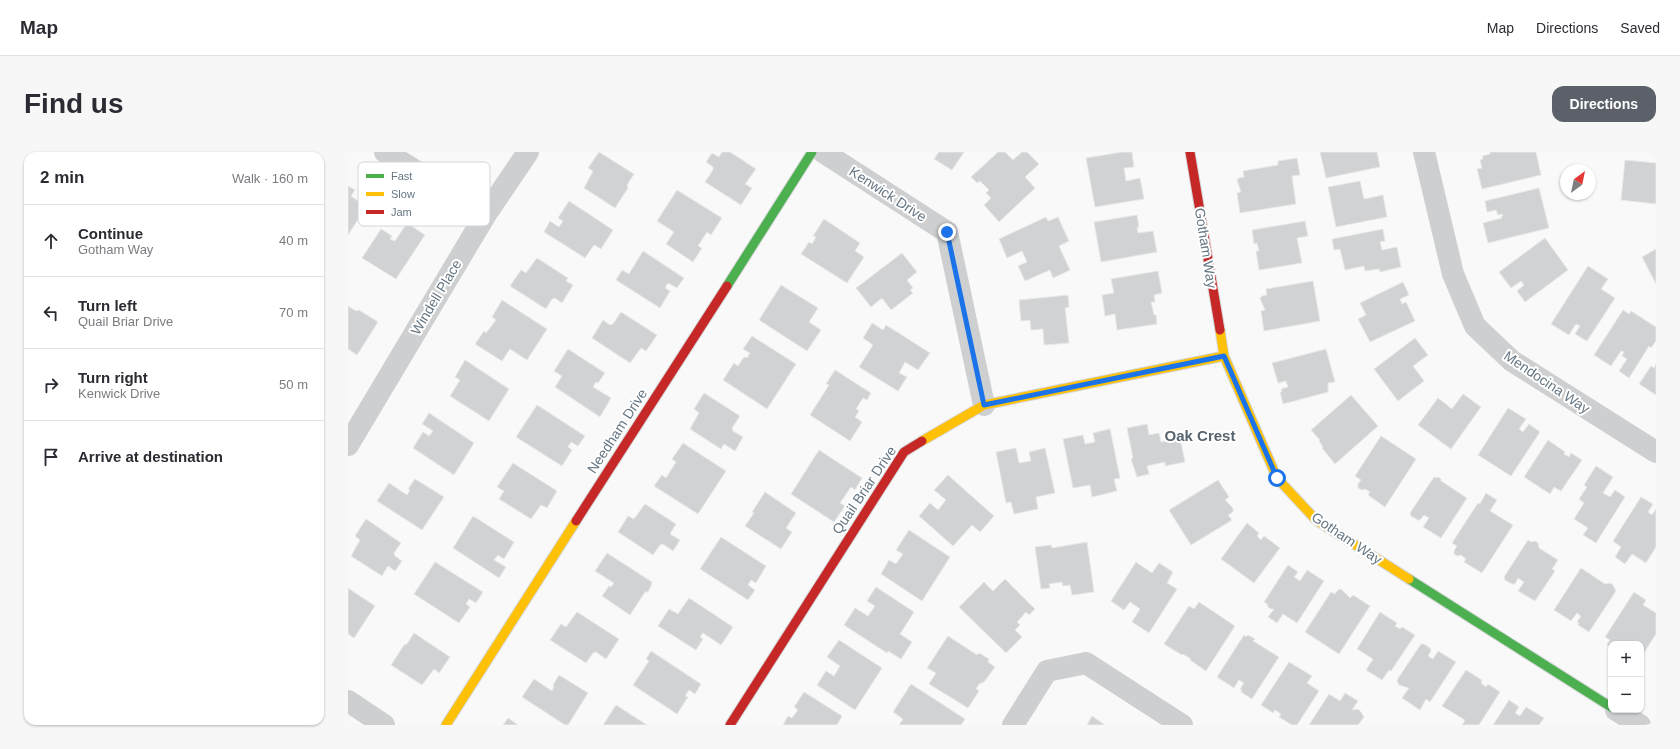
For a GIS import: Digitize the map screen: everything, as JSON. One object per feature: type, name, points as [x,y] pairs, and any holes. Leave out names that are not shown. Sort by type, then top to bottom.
[{"type":"street","points":[[385,152],[401,162]]},
{"type":"street","name":"Windell Place","points":[[490,208],[528,152]]},
{"type":"street","name":"Needham Drive","points":[[446,725],[812,152]]},
{"type":"street","name":"Kenwick Drive","points":[[823,152],[947,232],[984,405]]},
{"type":"street","name":"Gotham Way","points":[[1190,152],[1224,356],[1277,478],[1316,520],[1608,705]]},
{"type":"street","name":"Mendocina Way","points":[[1424,152],[1453,274],[1476,326],[1512,361],[1656,452]]},
{"type":"street","name":"Windell Place","points":[[352,431],[479,226]]},
{"type":"street","name":"Quail Briar Drive","points":[[730,725],[904,452],[984,405],[1224,356]]},
{"type":"street","points":[[1013,725],[1047,671],[1086,663],[1182,725]]},
{"type":"street","points":[[348,701],[384,725]]},
{"type":"street","points":[[1621,713],[1640,725]]},
{"type":"building","points":[[599,152],[634,174],[627,185],[628,188],[615,208],[584,188],[593,171],[588,168]]},
{"type":"building","points":[[722,152],[730,152],[756,169],[745,184],[752,188],[741,205],[705,182],[713,170],[713,167],[706,162],[712,153],[719,157]]},
{"type":"building","points":[[939,152],[964,152],[952,170],[934,159]]},
{"type":"building","points":[[998,152],[1005,152],[1013,160],[1022,152],[1027,152],[1039,164],[1025,177],[1035,188],[999,222],[984,205],[991,198],[986,193],[989,190],[980,181],[977,183],[971,177]]},
{"type":"building","points":[[1122,152],[1132,152],[1134,167],[1124,168],[1126,181],[1140,178],[1144,199],[1095,207],[1086,158]]},
{"type":"building","points":[[1320,152],[1377,152],[1380,167],[1326,178]]},
{"type":"building","points":[[1490,152],[1536,152],[1541,175],[1482,189],[1477,169],[1482,168],[1480,160],[1483,159],[1482,156],[1490,154]]},
{"type":"building","points":[[1297,158],[1300,175],[1292,176],[1296,204],[1240,213],[1237,193],[1241,192],[1237,180],[1244,177],[1243,171],[1278,165],[1278,161]]},
{"type":"building","points":[[1625,160],[1656,163],[1656,204],[1621,200]]},
{"type":"building","points":[[1360,181],[1364,199],[1383,195],[1387,217],[1336,227],[1328,187]]},
{"type":"building","points":[[348,186],[355,190],[351,196],[358,201],[358,219],[348,235]]},
{"type":"building","points":[[1539,188],[1549,228],[1488,243],[1483,223],[1502,218],[1501,216],[1503,216],[1502,214],[1498,215],[1496,210],[1487,212],[1485,201]]},
{"type":"building","points":[[677,190],[722,218],[711,235],[707,232],[698,246],[702,248],[693,262],[666,244],[674,232],[657,221]]},
{"type":"building","points":[[569,201],[613,230],[601,249],[594,245],[585,258],[544,232],[550,221],[559,227],[563,221],[558,218]]},
{"type":"building","points":[[1137,215],[1139,227],[1137,227],[1138,233],[1153,231],[1157,252],[1101,262],[1094,222]]},
{"type":"building","points":[[1046,217],[1048,221],[1058,217],[1069,241],[1059,246],[1070,270],[1053,278],[1050,270],[1025,281],[1018,266],[1027,262],[1022,251],[1007,258],[999,239]]},
{"type":"building","points":[[824,219],[860,243],[855,251],[864,257],[847,283],[801,254],[809,242],[812,244],[816,237],[813,236]]},
{"type":"building","points":[[1305,221],[1308,236],[1297,238],[1302,263],[1259,270],[1256,251],[1259,251],[1257,243],[1254,244],[1252,230]]},
{"type":"building","points":[[405,226],[412,226],[425,235],[396,279],[362,258],[381,229],[392,236],[390,239],[395,241]]},
{"type":"building","points":[[1383,229],[1385,241],[1380,242],[1382,250],[1397,247],[1401,267],[1380,272],[1379,269],[1365,271],[1364,266],[1345,270],[1340,249],[1334,250],[1332,239]]},
{"type":"building","points":[[1545,238],[1568,270],[1525,302],[1517,291],[1524,285],[1521,281],[1511,288],[1499,272]]},
{"type":"building","points":[[1656,249],[1656,284],[1642,257]]},
{"type":"building","points":[[643,251],[684,278],[677,288],[668,283],[665,288],[670,291],[660,308],[616,280],[622,270],[629,274]]},
{"type":"building","points":[[902,253],[917,272],[907,280],[913,288],[910,290],[913,293],[891,310],[882,298],[871,307],[856,288]]},
{"type":"building","points":[[537,258],[568,278],[566,281],[573,285],[562,303],[555,298],[552,299],[546,309],[510,286],[521,270],[526,273]]},
{"type":"building","points":[[1588,266],[1608,279],[1601,289],[1615,298],[1587,341],[1575,334],[1580,326],[1576,324],[1569,335],[1551,324]]},
{"type":"building","points":[[1158,271],[1162,293],[1154,295],[1155,302],[1151,302],[1154,315],[1156,315],[1157,324],[1117,330],[1115,314],[1105,316],[1102,295],[1114,293],[1111,279]]},
{"type":"building","points":[[1313,281],[1320,321],[1264,331],[1261,311],[1265,310],[1260,298],[1267,295],[1266,289]]},
{"type":"building","points":[[1403,282],[1409,295],[1400,299],[1402,304],[1406,302],[1415,321],[1370,342],[1358,319],[1366,315],[1360,303]]},
{"type":"building","points":[[781,285],[818,308],[809,322],[821,330],[807,351],[759,320]]},
{"type":"building","points":[[1068,295],[1069,307],[1065,308],[1069,343],[1044,345],[1043,329],[1031,330],[1030,320],[1021,321],[1019,300]]},
{"type":"building","points":[[502,300],[547,329],[527,360],[510,349],[502,361],[475,344],[484,331],[486,333],[496,320],[492,317]]},
{"type":"building","points":[[348,306],[356,311],[359,310],[378,322],[357,355],[348,349]]},
{"type":"building","points":[[1623,310],[1629,314],[1631,311],[1656,327],[1656,341],[1651,348],[1649,346],[1629,378],[1619,371],[1627,359],[1622,356],[1624,352],[1621,351],[1611,366],[1594,355]]},
{"type":"building","points":[[621,312],[657,335],[646,351],[641,348],[630,363],[592,338],[603,320],[610,325],[613,324]]},
{"type":"building","points":[[872,323],[883,330],[886,325],[930,353],[918,370],[905,362],[899,373],[907,377],[898,391],[859,367],[873,345],[863,338]]},
{"type":"building","points":[[752,336],[796,364],[767,409],[723,380],[734,363],[738,366],[744,357],[747,358],[750,353],[743,349]]},
{"type":"building","points":[[1415,338],[1428,355],[1413,366],[1424,381],[1398,401],[1374,369]]},
{"type":"building","points":[[568,349],[605,373],[593,387],[611,398],[600,417],[555,387],[562,376],[554,371]]},
{"type":"building","points":[[1326,349],[1335,382],[1328,383],[1328,392],[1283,404],[1280,392],[1282,392],[1281,389],[1288,387],[1286,381],[1278,383],[1272,363]]},
{"type":"building","points":[[465,360],[509,389],[489,421],[450,396],[460,380],[455,377]]},
{"type":"building","points":[[1656,364],[1656,395],[1639,384],[1651,366],[1654,368]]},
{"type":"building","points":[[835,370],[871,393],[867,400],[863,398],[856,409],[859,411],[855,417],[862,422],[850,441],[810,415],[829,385],[826,384]]},
{"type":"building","points":[[704,393],[740,416],[732,428],[733,431],[743,437],[735,451],[724,444],[721,449],[690,429],[699,413],[694,409]]},
{"type":"building","points":[[1463,394],[1481,407],[1451,449],[1418,425],[1438,398],[1452,409]]},
{"type":"building","points":[[1351,395],[1378,426],[1335,464],[1322,448],[1323,447],[1319,441],[1320,440],[1311,430]]},
{"type":"building","points":[[537,405],[585,436],[578,446],[571,442],[568,447],[572,450],[562,466],[516,437]]},
{"type":"building","points":[[1508,408],[1526,419],[1519,429],[1523,432],[1529,424],[1540,432],[1511,476],[1478,455]]},
{"type":"building","points":[[429,413],[474,443],[454,475],[413,448],[423,432],[429,436],[433,431],[422,424]]},
{"type":"building","points":[[1147,424],[1149,435],[1159,433],[1161,442],[1180,438],[1185,462],[1165,466],[1165,462],[1147,466],[1149,474],[1137,477],[1131,459],[1133,458],[1127,428]]},
{"type":"building","points":[[1110,429],[1120,478],[1114,479],[1117,491],[1092,497],[1090,485],[1073,488],[1063,439],[1083,435],[1085,444],[1095,442],[1093,433]]},
{"type":"building","points":[[1381,436],[1416,459],[1385,507],[1368,495],[1370,492],[1365,489],[1362,490],[1358,488],[1358,484],[1361,480],[1355,476]]},
{"type":"building","points":[[1548,440],[1565,452],[1564,454],[1569,457],[1571,453],[1582,460],[1561,491],[1554,487],[1550,494],[1524,477]]},
{"type":"building","points":[[683,443],[726,471],[698,514],[654,486],[662,475],[666,478],[676,462],[672,459]]},
{"type":"building","points":[[1016,448],[1019,463],[1031,461],[1029,452],[1045,448],[1055,493],[1036,497],[1038,509],[1014,514],[1011,502],[1006,503],[996,452]]},
{"type":"building","points":[[819,450],[862,478],[855,490],[851,487],[840,503],[845,506],[834,522],[791,494]]},
{"type":"building","points":[[513,463],[557,491],[547,508],[541,505],[531,519],[499,499],[504,491],[497,487]]},
{"type":"building","points":[[1596,466],[1613,477],[1603,493],[1610,497],[1615,490],[1625,497],[1596,543],[1583,535],[1588,528],[1574,519],[1584,503],[1579,499],[1587,487],[1584,485]]},
{"type":"building","points":[[948,475],[994,516],[980,532],[972,525],[953,546],[919,516],[930,503],[938,510],[946,500],[934,490]]},
{"type":"building","points":[[1434,477],[1438,477],[1441,481],[1467,498],[1441,538],[1423,527],[1429,518],[1424,515],[1420,520],[1418,520],[1411,516],[1410,513]]},
{"type":"building","points":[[415,479],[444,497],[422,530],[377,501],[389,483],[407,495],[410,490],[408,489]]},
{"type":"building","points":[[1218,480],[1229,497],[1225,500],[1233,508],[1233,512],[1228,515],[1232,520],[1191,545],[1169,510]]},
{"type":"building","points":[[765,492],[796,513],[786,528],[792,532],[781,549],[745,526]]},
{"type":"building","points":[[1486,493],[1497,500],[1490,511],[1513,525],[1482,573],[1464,562],[1466,559],[1461,555],[1457,556],[1454,554],[1457,546],[1452,543],[1478,503],[1480,504]]},
{"type":"building","points":[[1641,497],[1653,504],[1648,512],[1652,515],[1656,509],[1656,547],[1646,563],[1632,554],[1625,564],[1615,557],[1621,547],[1613,541]]},
{"type":"building","points":[[645,504],[676,524],[670,534],[680,540],[673,551],[663,544],[660,545],[653,555],[618,532],[628,516],[634,519]]},
{"type":"building","points":[[473,516],[514,542],[504,559],[498,555],[494,560],[506,567],[499,578],[453,548]]},
{"type":"building","points":[[366,519],[401,543],[394,553],[395,556],[402,561],[395,571],[388,566],[382,576],[351,556],[360,540],[355,536]]},
{"type":"building","points":[[1247,523],[1259,533],[1257,536],[1261,540],[1264,536],[1280,548],[1254,583],[1221,559]]},
{"type":"building","points":[[909,530],[950,557],[922,601],[881,574],[889,560],[896,564],[903,554],[896,550]]},
{"type":"building","points":[[721,537],[766,566],[756,583],[751,580],[748,585],[755,590],[748,600],[700,569]]},
{"type":"building","points":[[1528,540],[1538,543],[1539,548],[1558,560],[1552,569],[1555,571],[1535,601],[1518,591],[1524,582],[1518,578],[1515,584],[1512,584],[1505,580],[1504,577]]},
{"type":"building","points":[[1087,542],[1094,592],[1072,595],[1070,585],[1063,586],[1062,582],[1049,584],[1050,588],[1041,589],[1035,547],[1051,545],[1052,548]]},
{"type":"building","points":[[607,553],[652,582],[648,592],[645,592],[630,615],[602,596],[609,586],[611,587],[614,583],[595,571]]},
{"type":"building","points":[[435,562],[483,592],[476,603],[469,599],[466,604],[470,607],[459,623],[414,594]]},
{"type":"building","points":[[1136,562],[1152,573],[1159,563],[1173,572],[1167,583],[1177,589],[1149,633],[1132,622],[1140,609],[1130,602],[1124,610],[1111,601]]},
{"type":"building","points":[[1288,565],[1298,572],[1294,577],[1300,581],[1307,570],[1324,581],[1297,623],[1283,614],[1277,623],[1268,617],[1274,609],[1268,607],[1264,602]]},
{"type":"building","points":[[1581,568],[1605,584],[1610,583],[1616,591],[1589,632],[1578,625],[1579,623],[1577,622],[1581,616],[1577,613],[1571,621],[1554,610]]},
{"type":"building","points":[[1005,579],[1035,609],[1029,615],[1026,612],[1017,622],[1020,625],[1015,630],[1022,637],[1006,653],[959,607],[984,582],[993,591]]},
{"type":"building","points":[[876,587],[914,612],[900,634],[912,642],[901,659],[888,651],[887,653],[844,625],[855,608],[868,616],[875,606],[867,601]]},
{"type":"building","points":[[348,588],[375,606],[354,638],[348,634]]},
{"type":"building","points":[[1341,589],[1350,598],[1353,595],[1370,606],[1339,654],[1305,632],[1331,592],[1335,594]]},
{"type":"building","points":[[1634,592],[1646,600],[1643,605],[1656,613],[1656,634],[1644,652],[1644,641],[1609,641],[1610,640],[1605,637]]},
{"type":"building","points":[[689,598],[733,627],[721,645],[703,633],[700,637],[703,639],[696,650],[658,626],[669,609],[678,614]]},
{"type":"building","points":[[1199,602],[1235,626],[1206,671],[1190,660],[1191,659],[1164,644],[1189,606],[1194,609]]},
{"type":"building","points":[[577,612],[619,639],[606,659],[596,652],[593,653],[586,663],[550,640],[561,624],[566,627]]},
{"type":"building","points":[[1380,612],[1397,623],[1395,626],[1400,629],[1402,627],[1415,635],[1391,671],[1389,670],[1382,680],[1366,670],[1373,659],[1357,649]]},
{"type":"building","points":[[414,633],[450,657],[439,673],[434,669],[422,685],[391,665]]},
{"type":"building","points":[[1244,635],[1246,637],[1248,635],[1255,639],[1253,641],[1279,657],[1252,699],[1241,692],[1242,690],[1240,689],[1244,683],[1239,680],[1234,688],[1217,677]]},
{"type":"building","points":[[948,636],[977,655],[979,653],[989,659],[988,662],[995,667],[984,682],[979,684],[976,689],[979,691],[968,708],[929,684],[936,673],[927,668]]},
{"type":"building","points":[[839,640],[882,668],[855,710],[817,685],[826,671],[834,676],[840,666],[827,657]]},
{"type":"building","points":[[1421,644],[1424,644],[1430,648],[1431,651],[1428,656],[1433,659],[1438,651],[1456,662],[1430,702],[1426,699],[1420,710],[1402,698],[1409,688],[1399,685],[1397,680]]},
{"type":"building","points":[[651,651],[701,684],[695,694],[689,690],[685,696],[688,697],[677,714],[633,685],[649,661],[646,659]]},
{"type":"building","points":[[1289,662],[1312,676],[1307,683],[1319,691],[1297,725],[1292,725],[1279,717],[1281,714],[1275,710],[1273,713],[1261,705]]},
{"type":"building","points":[[1466,670],[1482,680],[1481,683],[1486,687],[1488,684],[1500,692],[1479,725],[1462,725],[1465,720],[1442,706]]},
{"type":"building","points":[[559,675],[588,693],[568,725],[565,725],[522,697],[534,679],[552,691],[553,685]]},
{"type":"building","points":[[911,684],[965,719],[961,725],[899,725],[903,719],[893,712]]},
{"type":"building","points":[[804,692],[842,716],[837,725],[783,725],[788,716],[792,718],[798,710],[794,707]]},
{"type":"building","points":[[1345,693],[1358,701],[1352,710],[1358,709],[1364,717],[1358,725],[1309,725],[1329,694],[1340,701]]},
{"type":"building","points":[[1509,700],[1519,707],[1515,713],[1520,716],[1526,707],[1544,718],[1539,725],[1493,725]]},
{"type":"building","points":[[616,705],[647,725],[603,725]]},
{"type":"building","points":[[1092,716],[1105,725],[1087,725]]},
{"type":"building","points":[[508,718],[518,725],[503,725]]},
{"type":"traffic: fast","points":[[727,286],[812,152]]},
{"type":"traffic: fast","points":[[1409,579],[1608,705]]},
{"type":"traffic: slow","points":[[1220,330],[1224,356],[1277,478],[1316,520],[1409,579]]},
{"type":"traffic: slow","points":[[922,441],[984,405],[1224,356]]},
{"type":"traffic: slow","points":[[446,725],[576,521]]},
{"type":"traffic: jam","points":[[1190,152],[1220,330]]},
{"type":"traffic: jam","points":[[576,521],[727,286]]},
{"type":"traffic: jam","points":[[730,725],[904,452],[922,441]]},
{"type":"district","name":"Oak Crest","points":[[1200,436]]},
{"type":"route","points":[[947,232],[984,405],[1224,356],[1277,478]]}]
